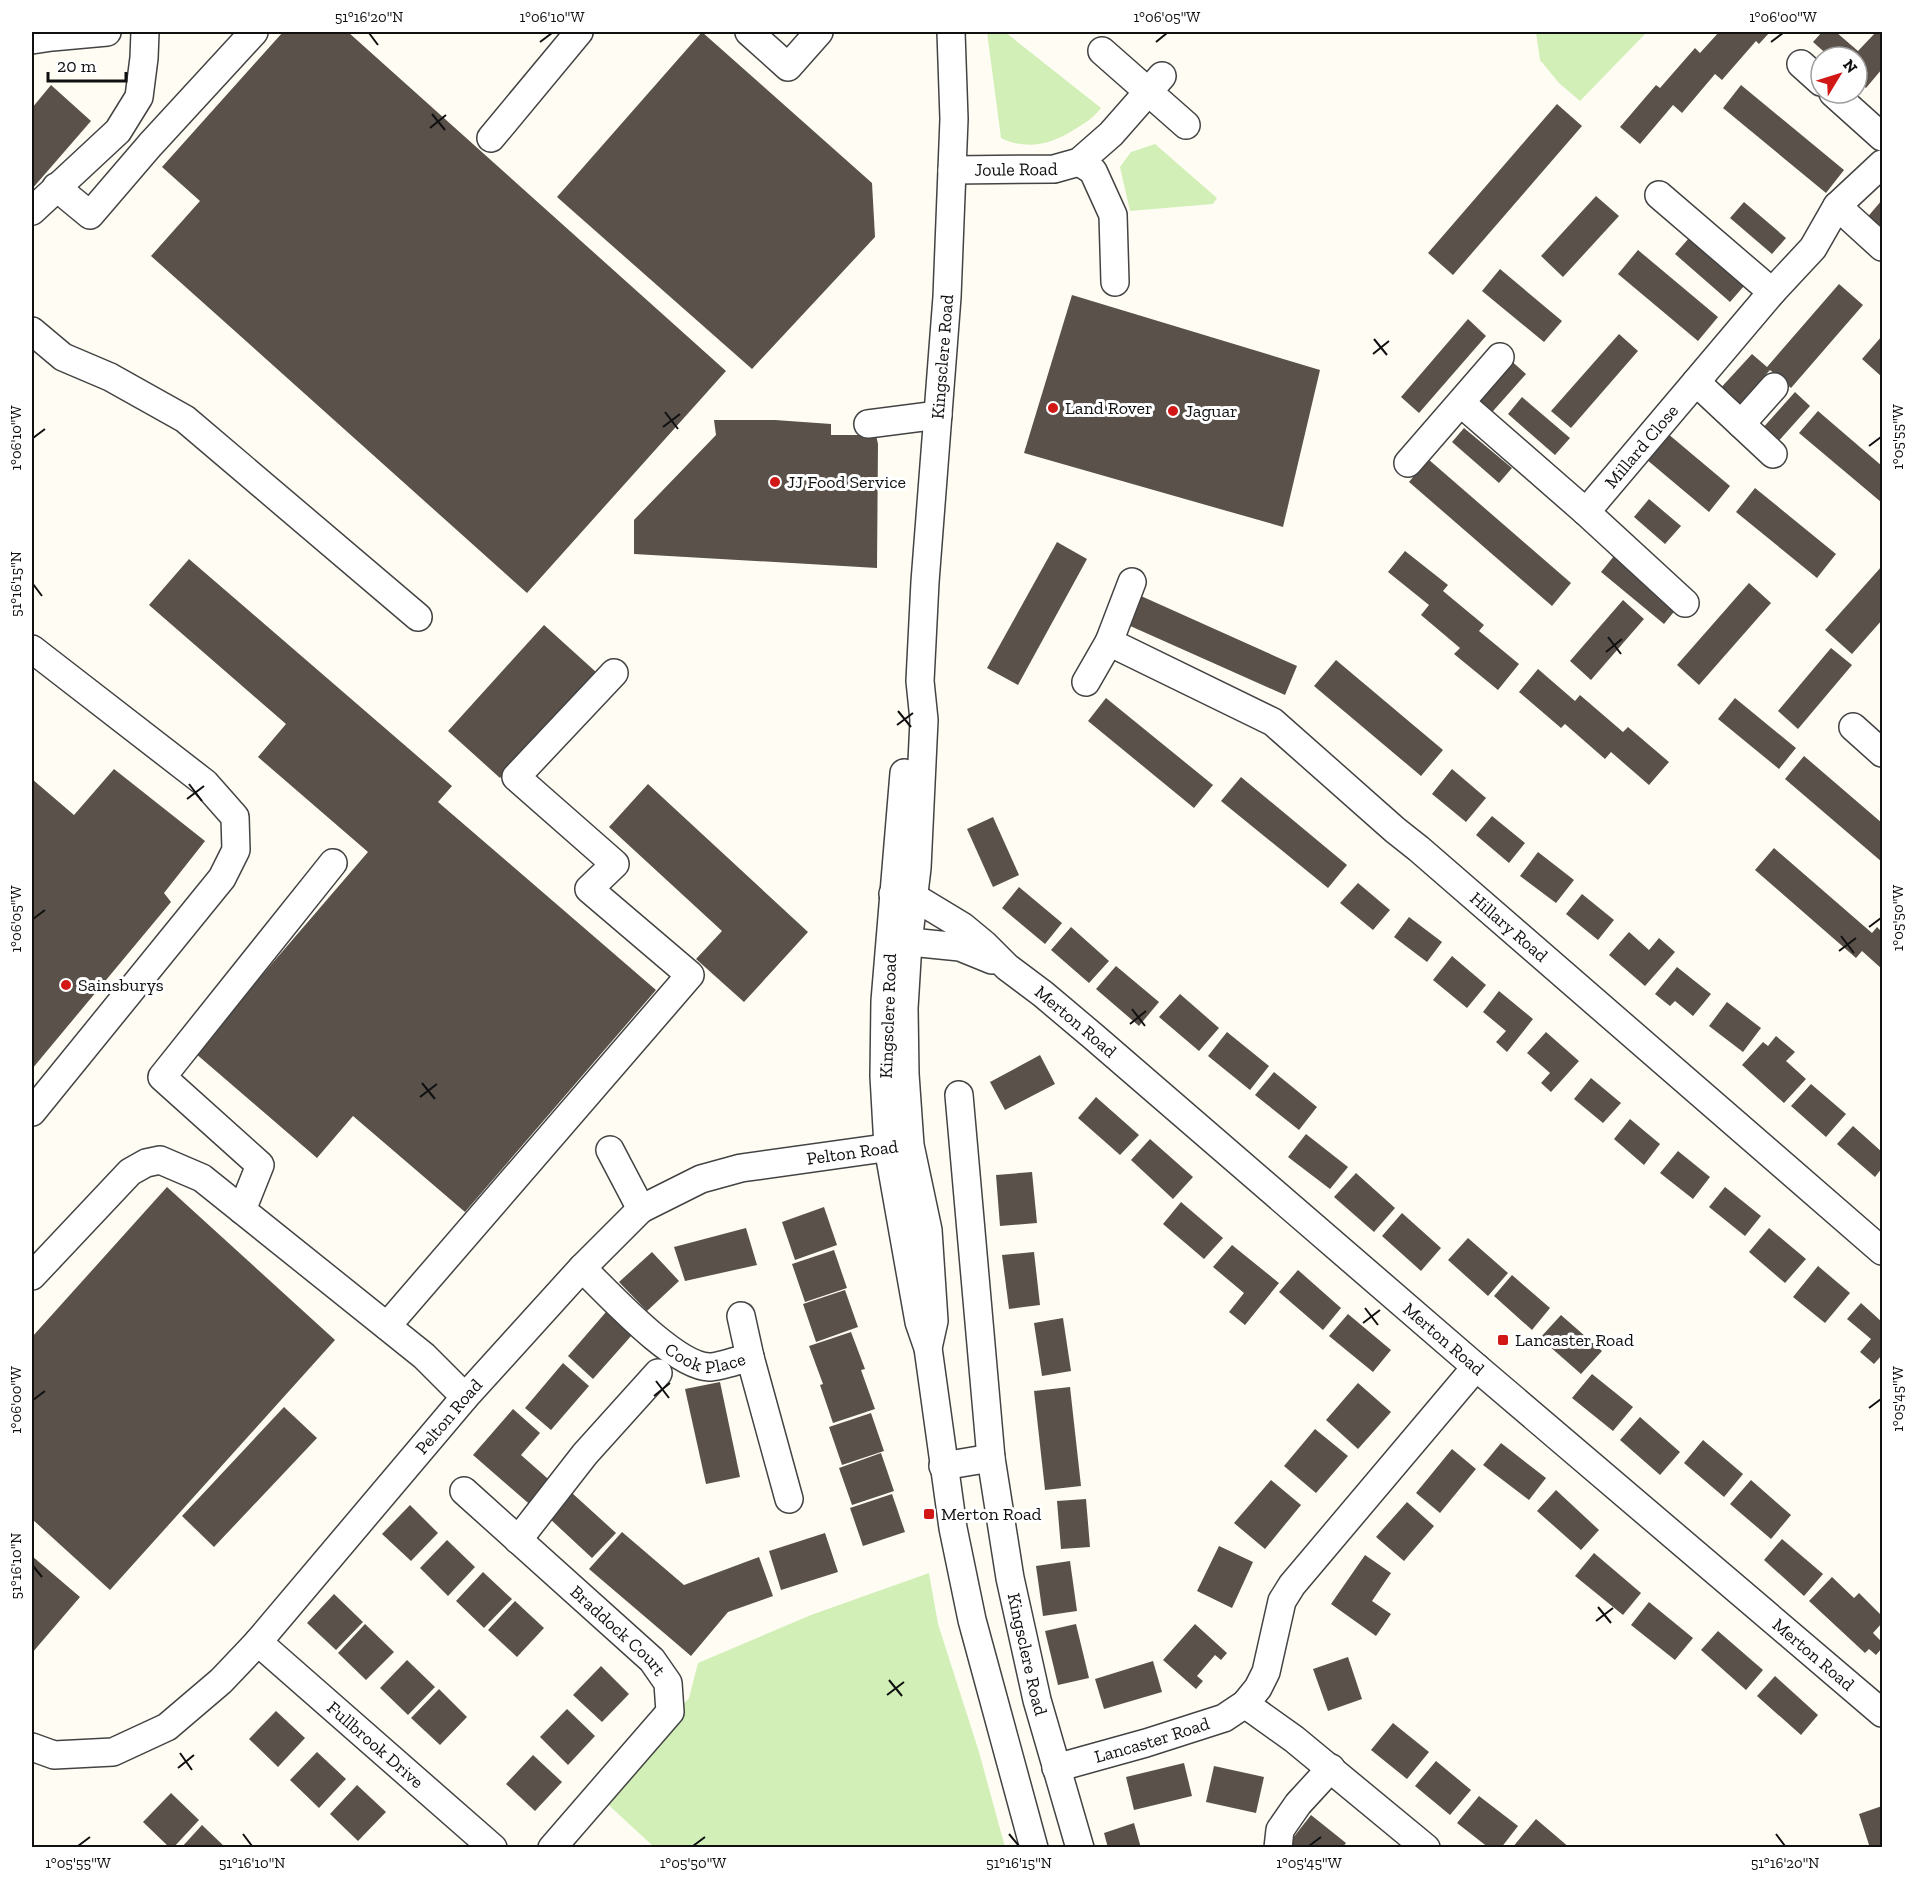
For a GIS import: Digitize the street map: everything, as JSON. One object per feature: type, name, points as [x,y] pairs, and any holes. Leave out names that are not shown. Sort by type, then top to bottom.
[{"type":"street","points":[[32,40],[52,36],[107,32]]},
{"type":"street","points":[[32,211],[118,131],[139,96],[145,32]]},
{"type":"street","points":[[56,187],[90,215],[150,145],[254,32]]},
{"type":"street","points":[[491,138],[579,32]]},
{"type":"street","points":[[749,32],[788,67],[819,32]]},
{"type":"street","name":"Kingsclere Road","points":[[951,32],[954,119],[947,297],[920,681],[924,720],[917,868],[903,895],[899,943],[904,1008],[899,1146],[928,1230],[934,1321],[928,1348],[953,1528],[972,1620],[1034,1848]]},
{"type":"street","points":[[1102,51],[1155,84],[1186,125]]},
{"type":"street","points":[[1801,64],[1809,71]]},
{"type":"street","name":"Joule Road","points":[[952,170],[1054,170],[1078,162],[1111,134],[1155,84]]},
{"type":"street","points":[[1846,105],[1882,137]]},
{"type":"street","name":"Joule Road","points":[[1078,162],[1093,171],[1113,215],[1115,282]]},
{"type":"street","name":"Millard Close","points":[[1586,512],[1772,292],[1813,248],[1837,206],[1882,164]]},
{"type":"street","points":[[1659,195],[1772,292]]},
{"type":"street","points":[[1837,206],[1882,247]]},
{"type":"street","points":[[32,331],[63,357],[110,377],[185,419],[418,617]]},
{"type":"street","points":[[1408,463],[1500,357]]},
{"type":"street","points":[[1696,382],[1773,454]]},
{"type":"street","points":[[1741,424],[1774,387]]},
{"type":"street","points":[[1461,403],[1586,512],[1685,603]]},
{"type":"street","points":[[868,424],[938,415]]},
{"type":"street","points":[[1086,682],[1109,642],[1132,582]]},
{"type":"street","name":"Hillary Road","points":[[1109,642],[1273,722],[1882,1251]]},
{"type":"street","points":[[32,649],[206,783],[235,817],[236,850],[222,878],[32,1112]]},
{"type":"street","points":[[387,1326],[690,975],[590,889],[615,864],[516,777],[614,673]]},
{"type":"street","points":[[1853,727],[1882,753]]},
{"type":"street","points":[[242,1210],[260,1165],[162,1077],[333,862]]},
{"type":"street","name":"Merton Road","points":[[903,895],[962,926],[985,945],[1007,967],[1043,994],[1882,1713]]},
{"type":"street","name":"Merton Road","points":[[899,943],[960,947],[1007,967]]},
{"type":"street","name":"Kingsclere Road","points":[[959,1095],[991,1458],[1010,1578],[1037,1700],[1080,1848]]},
{"type":"street","name":"Pelton Road","points":[[32,1747],[54,1755],[113,1752],[167,1727],[221,1681],[258,1642],[465,1396],[582,1268],[641,1209],[701,1179],[741,1168],[899,1146]]},
{"type":"street","points":[[610,1150],[641,1209]]},
{"type":"street","points":[[32,1276],[130,1172],[146,1163],[160,1160],[202,1178],[387,1326],[465,1396]]},
{"type":"street","name":"Cook Place","points":[[582,1268],[662,1344],[686,1360],[709,1367],[750,1357],[789,1499]]},
{"type":"street","points":[[741,1316],[750,1357]]},
{"type":"street","name":"Lancaster Road","points":[[1056,1768],[1224,1718],[1245,1704],[1258,1688],[1266,1672],[1282,1601],[1292,1586],[1476,1367]]},
{"type":"street","points":[[519,1540],[585,1454],[658,1373]]},
{"type":"street","points":[[943,1466],[991,1458]]},
{"type":"street","name":"Braddock Court","points":[[464,1491],[652,1660],[668,1683],[670,1712],[552,1848]]},
{"type":"street","name":"Fullbrook Drive","points":[[258,1642],[493,1848]]},
{"type":"street","points":[[1245,1704],[1331,1768],[1426,1848]]},
{"type":"street","points":[[1278,1848],[1280,1830],[1298,1804],[1331,1768]]},
{"type":"green space","points":[[987,32],[1005,32],[1101,108],[1080,126],[1046,143],[1019,144],[1001,138]]},
{"type":"green space","points":[[1536,32],[1647,32],[1580,101],[1559,83],[1540,60]]},
{"type":"green space","points":[[1155,144],[1217,198],[1213,204],[1130,211],[1120,167],[1131,152]]},
{"type":"green space","points":[[929,1573],[938,1624],[979,1752],[1005,1847],[654,1847],[601,1798],[689,1698],[698,1663],[811,1615]]},
{"type":"building","points":[[283,32],[348,32],[726,371],[527,593],[151,256],[200,201],[162,167]]},
{"type":"building","points":[[702,32],[872,183],[875,237],[752,369],[557,197]]},
{"type":"building","points":[[1719,32],[1770,32],[1759,44],[1756,41],[1722,80],[1715,74],[1682,113],[1673,105],[1640,144],[1620,127],[1656,85],[1660,88],[1695,48],[1700,53]]},
{"type":"building","points":[[1822,32],[1836,32],[1851,45],[1816,45],[1813,42]]},
{"type":"building","points":[[1876,32],[1882,32],[1882,69],[1869,84],[1869,45],[1864,45]]},
{"type":"building","points":[[51,85],[91,121],[32,189],[32,108]]},
{"type":"building","points":[[1741,85],[1844,170],[1826,193],[1723,108]]},
{"type":"building","points":[[1557,104],[1582,126],[1453,275],[1428,253]]},
{"type":"building","points":[[1596,196],[1619,216],[1563,277],[1541,256]]},
{"type":"building","points":[[1882,200],[1882,233],[1865,220]]},
{"type":"building","points":[[1744,202],[1786,238],[1772,254],[1730,218]]},
{"type":"building","points":[[1689,238],[1744,286],[1730,302],[1675,254]]},
{"type":"building","points":[[1638,250],[1718,317],[1698,341],[1618,274]]},
{"type":"building","points":[[1500,269],[1562,321],[1544,342],[1482,291]]},
{"type":"building","points":[[1839,284],[1863,305],[1791,388],[1770,370],[1735,409],[1717,392],[1752,354],[1767,367]]},
{"type":"building","name":"Jaguar","points":[[1072,295],[1320,370],[1283,527],[1024,453]]},
{"type":"building","points":[[1468,319],[1486,336],[1419,413],[1401,397]]},
{"type":"building","points":[[1619,334],[1638,351],[1571,428],[1551,411]]},
{"type":"building","points":[[1882,336],[1882,377],[1862,359]]},
{"type":"building","points":[[1508,358],[1526,374],[1486,419],[1468,403]]},
{"type":"building","points":[[1795,392],[1810,406],[1776,444],[1761,430]]},
{"type":"building","points":[[1522,397],[1570,438],[1555,455],[1508,414]]},
{"type":"building","points":[[1818,411],[1882,466],[1881,502],[1799,433]]},
{"type":"building","name":"JJ Food Service","points":[[714,420],[775,420],[831,424],[831,435],[876,435],[878,444],[877,568],[634,554],[634,520],[716,435]]},
{"type":"building","points":[[1464,428],[1512,468],[1499,483],[1452,442]]},
{"type":"building","points":[[1667,433],[1730,486],[1709,512],[1646,459]]},
{"type":"building","points":[[1428,459],[1571,583],[1552,606],[1409,482]]},
{"type":"building","points":[[1755,488],[1836,554],[1817,578],[1736,512]]},
{"type":"building","points":[[1649,499],[1681,526],[1665,544],[1634,517]]},
{"type":"building","points":[[1057,542],[1087,559],[1018,685],[987,668]]},
{"type":"building","points":[[1405,551],[1448,585],[1443,591],[1484,625],[1479,631],[1519,664],[1498,690],[1454,654],[1460,648],[1421,615],[1429,605],[1388,572]]},
{"type":"building","points":[[1614,556],[1677,608],[1664,624],[1601,572]]},
{"type":"building","points":[[189,559],[452,786],[438,802],[656,990],[465,1212],[353,1116],[317,1158],[195,1053],[368,852],[258,757],[286,724],[149,605]]},
{"type":"building","points":[[1882,566],[1882,620],[1852,654],[1825,630]]},
{"type":"building","points":[[1749,583],[1771,603],[1699,685],[1677,665]]},
{"type":"building","points":[[1141,596],[1297,666],[1285,695],[1128,625]]},
{"type":"building","points":[[1623,600],[1644,619],[1591,680],[1570,661]]},
{"type":"building","points":[[544,625],[596,672],[500,778],[448,731]]},
{"type":"building","points":[[1831,648],[1852,665],[1798,729],[1778,711]]},
{"type":"building","points":[[1336,660],[1443,750],[1421,776],[1314,686]]},
{"type":"building","points":[[1538,669],[1575,701],[1580,695],[1623,732],[1628,727],[1669,762],[1649,785],[1611,752],[1605,759],[1565,724],[1561,728],[1519,692]]},
{"type":"building","points":[[1106,698],[1213,785],[1194,808],[1088,721]]},
{"type":"building","points":[[1735,698],[1796,748],[1779,769],[1718,719]]},
{"type":"building","points":[[1804,756],[1882,823],[1882,862],[1785,779]]},
{"type":"building","name":"Sainsburys","points":[[114,769],[205,841],[164,893],[171,902],[32,1069],[32,779],[74,815]]},
{"type":"building","points":[[1452,769],[1486,798],[1466,822],[1432,794]]},
{"type":"building","points":[[1241,777],[1347,865],[1328,888],[1221,801]]},
{"type":"building","points":[[648,784],[808,932],[744,1002],[696,959],[722,931],[609,827]]},
{"type":"building","points":[[1492,816],[1525,843],[1509,863],[1476,835]]},
{"type":"building","points":[[993,817],[1019,875],[993,887],[967,829]]},
{"type":"building","points":[[1774,848],[1872,933],[1877,927],[1882,932],[1882,969],[1862,951],[1856,958],[1755,870]]},
{"type":"building","points":[[1538,852],[1574,880],[1556,903],[1520,876]]},
{"type":"building","points":[[1358,883],[1390,910],[1373,930],[1340,903]]},
{"type":"building","points":[[1019,887],[1062,923],[1045,944],[1002,908]]},
{"type":"building","points":[[1582,894],[1614,920],[1598,940],[1566,914]]},
{"type":"building","points":[[1409,917],[1442,942],[1427,962],[1394,937]]},
{"type":"building","points":[[1071,927],[1109,961],[1089,983],[1051,950]]},
{"type":"building","points":[[1629,932],[1649,950],[1659,938],[1675,952],[1645,986],[1609,955]]},
{"type":"building","points":[[1452,956],[1486,985],[1467,1008],[1433,980]]},
{"type":"building","points":[[1116,966],[1159,1002],[1139,1026],[1096,989]]},
{"type":"building","points":[[1677,967],[1711,994],[1693,1016],[1675,1001],[1670,1006],[1655,994]]},
{"type":"building","points":[[1499,991],[1533,1019],[1507,1052],[1496,1042],[1506,1031],[1483,1012]]},
{"type":"building","points":[[1180,994],[1219,1028],[1199,1051],[1159,1017]]},
{"type":"building","points":[[1727,1002],[1761,1028],[1743,1052],[1709,1026]]},
{"type":"building","points":[[1227,1032],[1269,1066],[1250,1090],[1208,1056]]},
{"type":"building","points":[[1546,1032],[1579,1061],[1551,1092],[1541,1083],[1550,1073],[1527,1053]]},
{"type":"building","points":[[1776,1036],[1795,1052],[1786,1061],[1806,1079],[1784,1103],[1742,1065],[1763,1042],[1768,1046]]},
{"type":"building","points":[[1040,1055],[1055,1084],[1005,1110],[990,1082]]},
{"type":"building","points":[[1274,1072],[1317,1107],[1299,1130],[1255,1095]]},
{"type":"building","points":[[1591,1078],[1621,1103],[1603,1123],[1574,1099]]},
{"type":"building","points":[[1811,1084],[1846,1114],[1826,1137],[1791,1106]]},
{"type":"building","points":[[1096,1097],[1139,1135],[1120,1155],[1078,1118]]},
{"type":"building","points":[[1630,1119],[1660,1144],[1644,1165],[1614,1139]]},
{"type":"building","points":[[1853,1126],[1882,1152],[1882,1168],[1875,1177],[1837,1144]]},
{"type":"building","points":[[1306,1134],[1348,1167],[1330,1189],[1288,1157]]},
{"type":"building","points":[[1150,1139],[1193,1177],[1173,1199],[1131,1160]]},
{"type":"building","points":[[1678,1151],[1710,1177],[1693,1199],[1660,1173]]},
{"type":"building","points":[[1032,1172],[1037,1223],[1000,1226],[996,1175]]},
{"type":"building","points":[[1356,1173],[1395,1208],[1374,1232],[1334,1197]]},
{"type":"building","points":[[167,1187],[335,1340],[110,1590],[32,1519],[32,1337]]},
{"type":"building","points":[[1725,1187],[1761,1216],[1745,1236],[1709,1207]]},
{"type":"building","points":[[1181,1202],[1223,1238],[1204,1259],[1163,1224]]},
{"type":"building","points":[[824,1207],[837,1245],[795,1260],[782,1222]]},
{"type":"building","points":[[1402,1213],[1441,1248],[1421,1271],[1382,1236]]},
{"type":"building","points":[[746,1228],[757,1265],[685,1281],[674,1247]]},
{"type":"building","points":[[1769,1228],[1806,1259],[1785,1283],[1749,1252]]},
{"type":"building","points":[[1468,1238],[1508,1273],[1488,1296],[1448,1260]]},
{"type":"building","points":[[1232,1245],[1279,1283],[1245,1325],[1229,1312],[1244,1293],[1213,1267]]},
{"type":"building","points":[[834,1250],[847,1288],[805,1302],[792,1264]]},
{"type":"building","points":[[652,1252],[679,1281],[647,1311],[619,1282]]},
{"type":"building","points":[[1034,1252],[1040,1305],[1009,1309],[1002,1255]]},
{"type":"building","points":[[1818,1266],[1850,1293],[1825,1323],[1793,1297]]},
{"type":"building","points":[[1298,1270],[1341,1308],[1323,1330],[1279,1292]]},
{"type":"building","points":[[1512,1275],[1550,1308],[1532,1330],[1494,1296]]},
{"type":"building","points":[[845,1290],[858,1327],[816,1342],[803,1304]]},
{"type":"building","points":[[1861,1303],[1882,1322],[1882,1355],[1874,1364],[1860,1352],[1871,1339],[1847,1319]]},
{"type":"building","points":[[606,1312],[632,1335],[593,1379],[568,1356]]},
{"type":"building","points":[[1348,1314],[1391,1350],[1373,1372],[1329,1336]]},
{"type":"building","points":[[1561,1315],[1602,1351],[1581,1374],[1540,1338]]},
{"type":"building","points":[[1063,1318],[1071,1371],[1042,1376],[1034,1323]]},
{"type":"building","points":[[851,1332],[865,1369],[861,1370],[875,1409],[833,1423],[820,1385],[823,1384],[809,1346]]},
{"type":"building","points":[[563,1363],[589,1386],[551,1430],[525,1408]]},
{"type":"building","points":[[1592,1374],[1633,1407],[1613,1431],[1572,1398]]},
{"type":"building","points":[[720,1382],[740,1477],[706,1484],[685,1389]]},
{"type":"building","points":[[1358,1383],[1391,1412],[1358,1449],[1326,1420]]},
{"type":"building","points":[[1070,1387],[1081,1486],[1045,1490],[1034,1391]]},
{"type":"building","points":[[284,1407],[317,1438],[214,1547],[182,1516]]},
{"type":"building","points":[[513,1409],[540,1433],[521,1455],[555,1485],[534,1508],[473,1455]]},
{"type":"building","points":[[871,1413],[884,1451],[842,1465],[829,1427]]},
{"type":"building","points":[[1640,1417],[1680,1452],[1660,1475],[1620,1440]]},
{"type":"building","points":[[1315,1429],[1348,1456],[1316,1493],[1284,1466]]},
{"type":"building","points":[[1703,1440],[1743,1474],[1724,1497],[1684,1463]]},
{"type":"building","points":[[1501,1443],[1546,1478],[1529,1500],[1483,1465]]},
{"type":"building","points":[[1452,1449],[1476,1469],[1440,1513],[1416,1493]]},
{"type":"building","points":[[881,1453],[894,1491],[852,1505],[839,1468]]},
{"type":"building","points":[[1271,1480],[1301,1505],[1265,1549],[1234,1523]]},
{"type":"building","points":[[1751,1480],[1791,1515],[1771,1539],[1730,1504]]},
{"type":"building","points":[[1556,1490],[1599,1530],[1581,1550],[1537,1511]]},
{"type":"building","points":[[572,1493],[616,1533],[592,1558],[549,1518]]},
{"type":"building","points":[[892,1494],[905,1532],[863,1546],[850,1508]]},
{"type":"building","points":[[1086,1499],[1090,1547],[1061,1549],[1057,1501]]},
{"type":"building","points":[[1407,1502],[1434,1526],[1404,1561],[1376,1537]]},
{"type":"building","points":[[410,1505],[438,1533],[411,1561],[382,1534]]},
{"type":"building","points":[[622,1532],[684,1585],[759,1557],[773,1596],[728,1612],[691,1656],[589,1569]]},
{"type":"building","points":[[825,1533],[838,1572],[781,1590],[769,1551]]},
{"type":"building","points":[[1782,1539],[1823,1574],[1804,1596],[1764,1560]]},
{"type":"building","points":[[447,1540],[475,1567],[448,1596],[420,1568]]},
{"type":"building","points":[[1219,1546],[1253,1562],[1232,1608],[1197,1591]]},
{"type":"building","points":[[1594,1553],[1641,1593],[1623,1615],[1575,1576]]},
{"type":"building","points":[[1365,1555],[1391,1573],[1372,1601],[1391,1614],[1376,1636],[1331,1604]]},
{"type":"building","points":[[32,1556],[80,1597],[32,1653]]},
{"type":"building","points":[[1070,1561],[1077,1611],[1043,1616],[1036,1566]]},
{"type":"building","points":[[483,1572],[512,1599],[484,1628],[456,1601]]},
{"type":"building","points":[[1832,1577],[1854,1598],[1859,1593],[1882,1616],[1882,1623],[1873,1633],[1882,1642],[1882,1648],[1876,1655],[1869,1649],[1865,1653],[1809,1601]]},
{"type":"building","points":[[334,1594],[363,1622],[336,1650],[307,1623]]},
{"type":"building","points":[[515,1601],[544,1628],[517,1657],[488,1630]]},
{"type":"building","points":[[1649,1602],[1693,1638],[1675,1660],[1631,1625]]},
{"type":"building","points":[[365,1624],[394,1652],[366,1680],[338,1653]]},
{"type":"building","points":[[1076,1624],[1089,1678],[1058,1685],[1045,1631]]},
{"type":"building","points":[[1195,1624],[1227,1653],[1221,1660],[1215,1655],[1197,1676],[1203,1681],[1196,1689],[1163,1660]]},
{"type":"building","points":[[1718,1631],[1763,1670],[1746,1690],[1701,1650]]},
{"type":"building","points":[[1348,1657],[1362,1699],[1328,1711],[1313,1669]]},
{"type":"building","points":[[407,1660],[435,1687],[408,1715],[380,1688]]},
{"type":"building","points":[[1153,1661],[1162,1692],[1104,1709],[1095,1679]]},
{"type":"building","points":[[601,1666],[629,1694],[602,1722],[573,1695]]},
{"type":"building","points":[[1775,1676],[1818,1715],[1801,1735],[1757,1696]]},
{"type":"building","points":[[439,1689],[467,1717],[440,1745],[411,1718]]},
{"type":"building","points":[[567,1709],[595,1736],[568,1765],[540,1737]]},
{"type":"building","points":[[276,1711],[305,1738],[278,1767],[249,1739]]},
{"type":"building","points":[[1393,1723],[1429,1752],[1407,1779],[1371,1750]]},
{"type":"building","points":[[317,1752],[346,1779],[319,1808],[290,1780]]},
{"type":"building","points":[[533,1755],[562,1782],[535,1811],[506,1784]]},
{"type":"building","points":[[1436,1761],[1471,1790],[1450,1815],[1415,1786]]},
{"type":"building","points":[[1184,1763],[1192,1796],[1134,1810],[1126,1777]]},
{"type":"building","points":[[1214,1766],[1264,1777],[1256,1813],[1206,1802]]},
{"type":"building","points":[[357,1785],[386,1812],[358,1841],[330,1814]]},
{"type":"building","points":[[171,1793],[199,1820],[173,1848],[170,1848],[143,1822]]},
{"type":"building","points":[[1479,1796],[1518,1826],[1501,1848],[1489,1848],[1457,1823]]},
{"type":"building","points":[[1882,1806],[1882,1848],[1870,1848],[1859,1814]]},
{"type":"building","points":[[1311,1815],[1346,1843],[1342,1848],[1295,1848],[1289,1843]]},
{"type":"building","points":[[1536,1819],[1570,1848],[1512,1848]]},
{"type":"building","points":[[1134,1823],[1141,1848],[1108,1848],[1104,1833]]},
{"type":"building","points":[[202,1825],[226,1848],[181,1848]]},
{"type":"place","name":"Land Rover","points":[[1053,408]]},
{"type":"place","name":"Jaguar","points":[[1173,411]]},
{"type":"place","name":"JJ Food Service","points":[[775,482]]},
{"type":"place","name":"Sainsburys","points":[[66,985]]},
{"type":"place","name":"Lancaster Road","points":[[1503,1340]]},
{"type":"place","name":"Merton Road","points":[[929,1514]]}]
